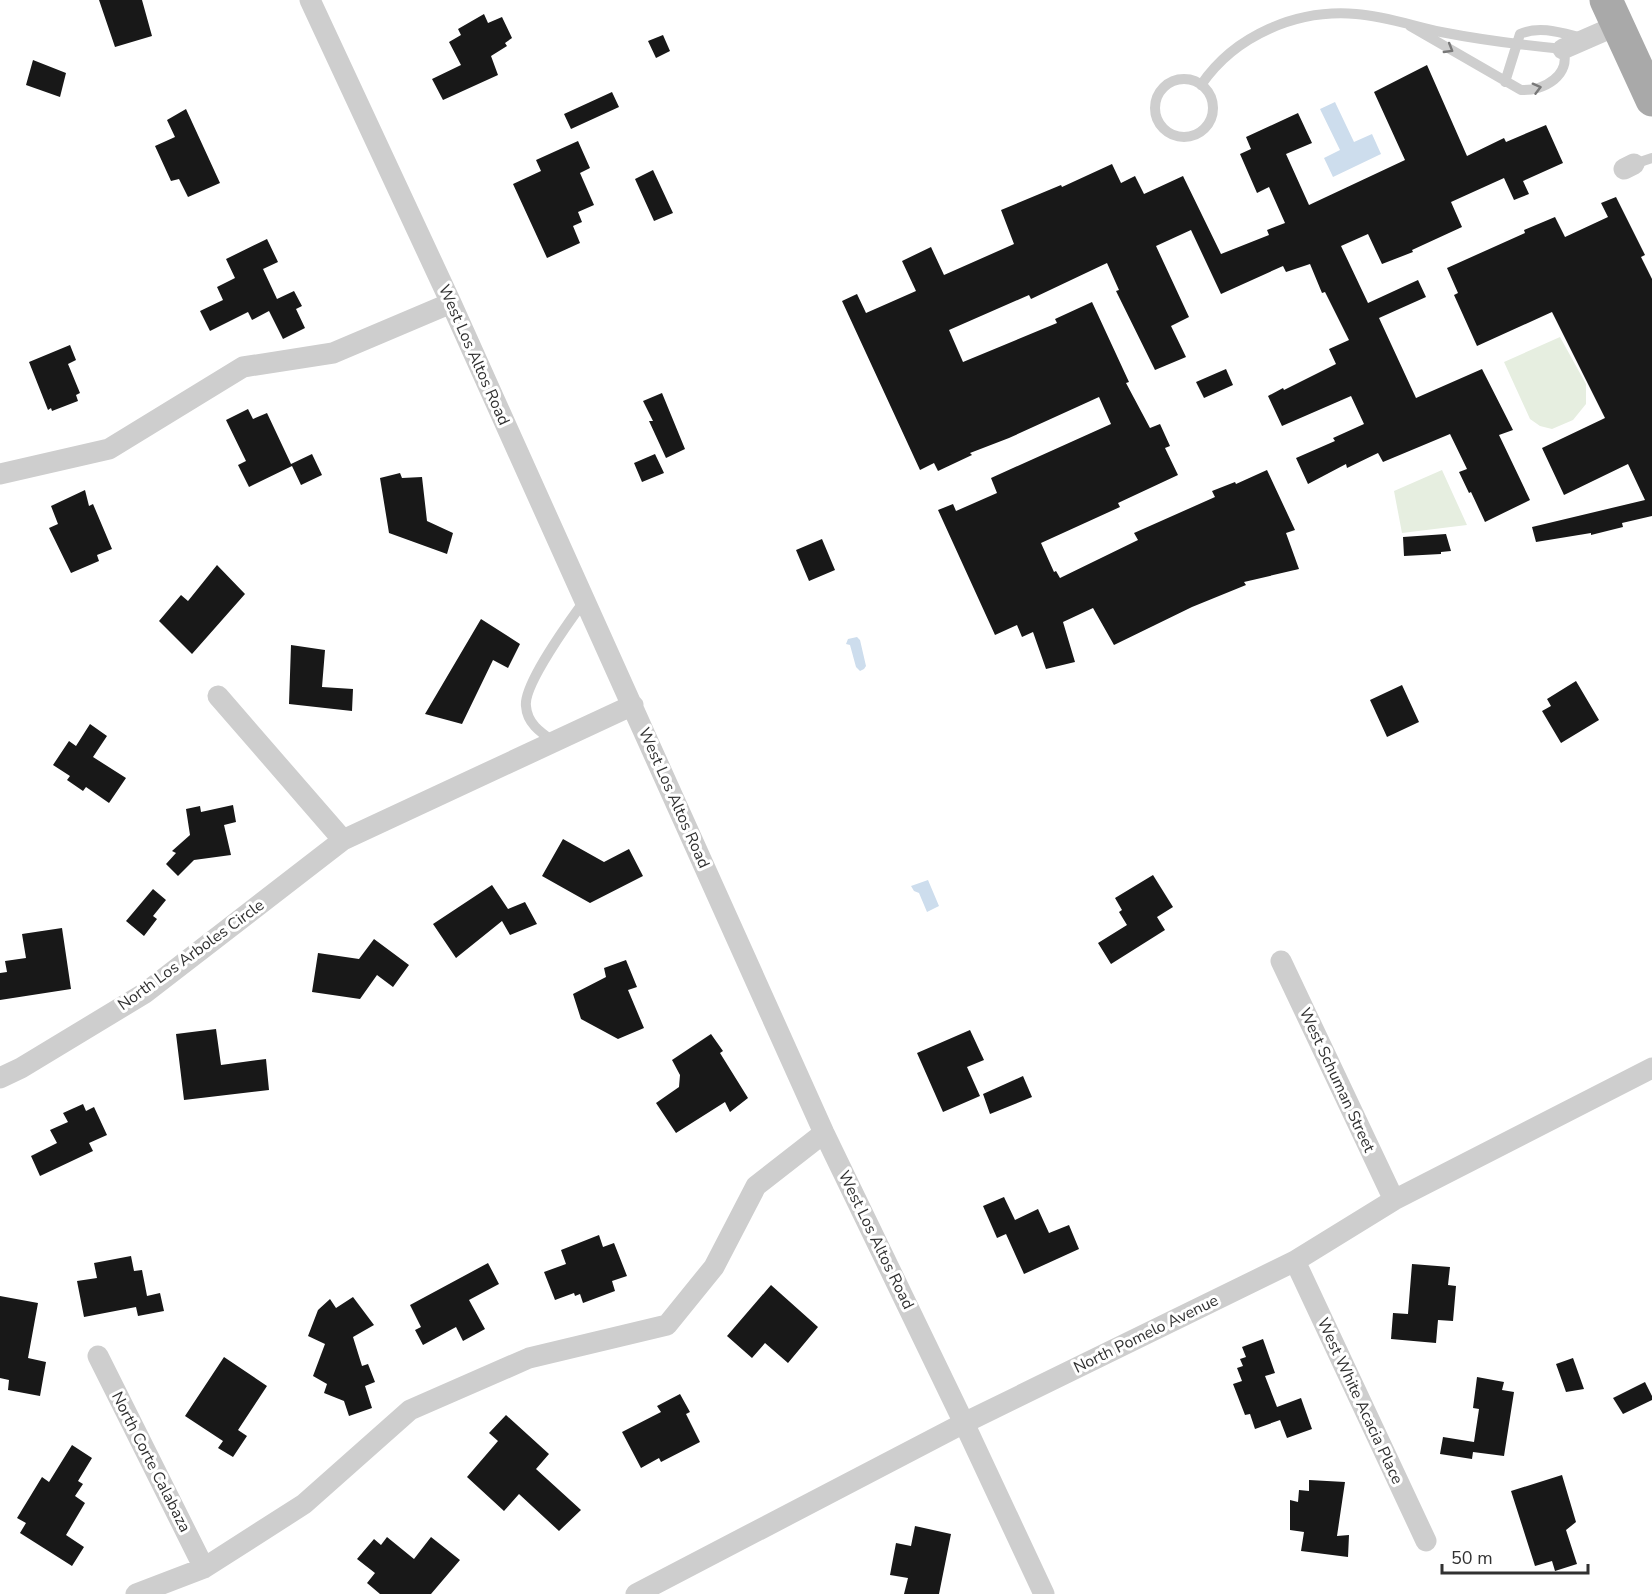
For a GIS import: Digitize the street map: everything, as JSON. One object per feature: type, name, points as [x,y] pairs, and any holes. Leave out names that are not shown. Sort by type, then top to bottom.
[{"type":"main road","points":[[1612,13],[1650,89]]},
{"type":"street","name":"West Los Altos Road","points":[[310,0],[451,303],[824,1133],[1044,1594]]},
{"type":"street","points":[[1563,49],[1586,39],[1612,13]]},
{"type":"street","points":[[0,474],[109,449],[243,367],[333,353],[451,303]]},
{"type":"street","points":[[218,696],[343,840]]},
{"type":"street","name":"North Los Arboles Circle","points":[[0,1078],[21,1068],[145,993],[343,840],[633,705]]},
{"type":"street","name":"West Schuman Street","points":[[1281,961],[1394,1200]]},
{"type":"street","name":"North Pomelo Avenue","points":[[636,1594],[964,1423],[1295,1262],[1394,1200],[1652,1068]]},
{"type":"street","points":[[136,1594],[204,1568],[304,1504],[410,1410],[529,1358],[667,1325],[714,1267],[756,1186],[824,1133]]},
{"type":"street","name":"West White Acacia Place","points":[[1295,1262],[1426,1541]]},
{"type":"street","name":"North Corte Calabaza","points":[[98,1356],[204,1568]]},
{"type":"lane","points":[[1201,85],[1212,68],[1254,36],[1303,17],[1327,14],[1356,14],[1383,18],[1410,26],[1516,45],[1563,49],[1565,65],[1560,74],[1546,85],[1529,91],[1521,90],[1410,26]]},
{"type":"lane","points":[[1505,82],[1520,34],[1531,29],[1554,31],[1586,39]]},
{"type":"lane","points":[[1193,80],[1201,85],[1208,92],[1213,110],[1206,128],[1189,138],[1170,134],[1162,128],[1155,110],[1159,92],[1174,81],[1193,80]]},
{"type":"lane","points":[[553,741],[533,726],[525,705],[531,686],[556,640],[585,600]]},
{"type":"shaded area","points":[[1560,337],[1586,384],[1586,404],[1573,420],[1552,429],[1540,426],[1530,419],[1504,362]]},
{"type":"shaded area","points":[[1442,470],[1467,525],[1402,533],[1394,491]]},
{"type":"water","points":[[1335,102],[1354,142],[1372,134],[1381,154],[1333,177],[1324,158],[1340,150],[1320,109]]},
{"type":"water","points":[[857,637],[860,640],[866,666],[860,671],[856,667],[850,645],[846,644],[848,639]]},
{"type":"water","points":[[928,880],[939,906],[927,912],[919,893],[911,886]]},
{"type":"building","points":[[99,0],[142,0],[152,36],[115,47]]},
{"type":"building","points":[[484,14],[488,23],[502,17],[512,38],[505,43],[507,46],[491,56],[498,75],[443,100],[432,79],[461,65],[449,42],[461,35],[458,29]]},
{"type":"building","points":[[663,35],[670,51],[656,58],[648,41]]},
{"type":"building","points":[[33,60],[66,73],[60,97],[26,85]]},
{"type":"building","points":[[1427,65],[1467,156],[1504,138],[1506,142],[1546,125],[1563,163],[1523,181],[1529,194],[1514,200],[1504,178],[1451,202],[1462,227],[1412,250],[1413,252],[1382,264],[1368,234],[1341,246],[1368,303],[1418,280],[1426,297],[1379,318],[1416,398],[1482,369],[1513,430],[1499,435],[1530,500],[1485,522],[1459,472],[1467,469],[1450,434],[1383,462],[1378,453],[1347,468],[1346,464],[1308,484],[1296,458],[1335,441],[1333,438],[1364,424],[1351,396],[1282,426],[1268,396],[1336,364],[1329,349],[1349,340],[1325,292],[1322,293],[1310,264],[1286,272],[1283,266],[1221,294],[1191,230],[1156,246],[1189,317],[1171,326],[1186,357],[1155,370],[1116,291],[1119,290],[1107,263],[1031,299],[1029,295],[949,330],[963,362],[1057,323],[1055,319],[1092,302],[1129,382],[1126,383],[1150,428],[1160,424],[1170,446],[1165,448],[1178,475],[1118,503],[1120,507],[1041,543],[1054,572],[1056,571],[1060,578],[1138,540],[1134,533],[1215,497],[1212,491],[1235,482],[1236,484],[1267,470],[1295,530],[1286,533],[1299,569],[1244,582],[1246,585],[1192,607],[1114,645],[1093,608],[1063,622],[1075,662],[1046,669],[1033,632],[1022,637],[1017,625],[995,635],[938,510],[953,504],[956,511],[997,493],[991,478],[1111,424],[1099,397],[970,453],[972,455],[938,471],[934,463],[920,470],[842,301],[857,294],[866,313],[916,291],[902,261],[931,247],[944,275],[1014,244],[1001,210],[1061,185],[1062,187],[1112,164],[1121,183],[1135,176],[1144,194],[1183,176],[1221,254],[1269,235],[1267,230],[1285,223],[1269,187],[1257,193],[1240,154],[1251,149],[1246,137],[1298,113],[1312,143],[1286,154],[1309,205],[1405,160],[1374,92]]},
{"type":"building","points":[[612,92],[619,107],[571,129],[564,114]]},
{"type":"building","points":[[186,109],[220,183],[188,197],[179,179],[171,181],[155,146],[175,137],[167,120]]},
{"type":"building","points":[[578,141],[590,168],[580,173],[594,205],[578,212],[582,222],[573,226],[580,243],[547,258],[513,184],[541,171],[536,160]]},
{"type":"building","points":[[653,170],[673,213],[654,221],[635,179]]},
{"type":"building","points":[[1616,197],[1645,255],[1641,257],[1652,279],[1652,516],[1622,523],[1623,527],[1591,535],[1591,533],[1536,542],[1532,527],[1645,500],[1628,464],[1564,495],[1542,448],[1605,418],[1552,312],[1477,346],[1454,295],[1458,293],[1447,268],[1555,217],[1565,237],[1608,217],[1601,203]]},
{"type":"building","points":[[267,239],[278,262],[263,269],[277,299],[294,291],[302,306],[296,309],[305,328],[283,339],[269,311],[252,320],[248,312],[210,331],[200,311],[223,300],[217,287],[235,278],[226,259]]},
{"type":"building","points":[[70,345],[76,360],[68,364],[80,393],[76,395],[78,401],[52,411],[51,408],[48,410],[29,362]]},
{"type":"building","points":[[1226,369],[1233,385],[1204,398],[1196,382]]},
{"type":"building","points":[[662,393],[685,449],[666,458],[649,421],[653,421],[643,401]]},
{"type":"building","points":[[248,409],[253,419],[267,413],[291,464],[312,454],[322,475],[301,485],[292,466],[249,487],[238,465],[246,461],[226,420]]},
{"type":"building","points":[[655,454],[664,473],[642,482],[634,463]]},
{"type":"building","points":[[400,473],[402,478],[422,477],[427,521],[453,533],[447,554],[389,533],[380,478]]},
{"type":"building","points":[[85,490],[89,506],[93,504],[112,549],[97,555],[99,561],[71,573],[49,528],[58,524],[51,506]]},
{"type":"building","points":[[1446,534],[1451,551],[1441,552],[1441,554],[1404,556],[1403,537]]},
{"type":"building","points":[[822,539],[835,570],[809,581],[796,550]]},
{"type":"building","points":[[217,565],[245,594],[192,654],[159,621],[181,595],[188,601]]},
{"type":"building","points":[[481,619],[520,644],[508,668],[493,660],[462,724],[425,714]]},
{"type":"building","points":[[291,645],[325,650],[322,687],[353,689],[352,711],[289,704]]},
{"type":"building","points":[[1576,681],[1599,720],[1561,743],[1542,711],[1551,706],[1547,699]]},
{"type":"building","points":[[1402,685],[1419,722],[1387,737],[1370,700]]},
{"type":"building","points":[[90,724],[107,736],[93,757],[126,778],[109,803],[86,787],[83,791],[67,780],[70,776],[53,765],[69,741],[76,746]]},
{"type":"building","points":[[233,805],[236,822],[224,825],[231,855],[194,860],[178,876],[166,864],[176,853],[172,851],[190,835],[186,809],[200,806],[201,812]]},
{"type":"building","points":[[563,839],[604,862],[629,849],[643,876],[590,903],[542,876]]},
{"type":"building","points":[[1153,875],[1173,907],[1157,917],[1165,930],[1111,964],[1098,943],[1127,925],[1119,912],[1122,910],[1115,898]]},
{"type":"building","points":[[492,885],[508,909],[525,902],[537,924],[510,935],[502,921],[456,958],[433,924]]},
{"type":"building","points":[[153,889],[166,900],[153,916],[157,919],[144,936],[126,921]]},
{"type":"building","points":[[62,928],[71,989],[0,1000],[0,973],[7,972],[5,961],[26,958],[22,934]]},
{"type":"building","points":[[374,939],[409,965],[393,987],[377,975],[360,999],[312,992],[318,953],[359,959]]},
{"type":"building","points":[[626,960],[637,987],[628,990],[644,1028],[618,1039],[581,1019],[573,994],[606,977],[604,968]]},
{"type":"building","points":[[216,1029],[221,1065],[266,1059],[269,1090],[184,1100],[176,1034]]},
{"type":"building","points":[[970,1030],[984,1060],[967,1067],[980,1096],[943,1112],[917,1053]]},
{"type":"building","points":[[711,1034],[723,1051],[720,1053],[748,1098],[730,1112],[725,1102],[676,1133],[656,1103],[679,1087],[680,1075],[672,1060]]},
{"type":"building","points":[[1023,1076],[1032,1097],[990,1114],[983,1094]]},
{"type":"building","points":[[83,1104],[86,1111],[94,1107],[107,1135],[89,1143],[93,1151],[40,1176],[31,1156],[57,1143],[50,1130],[68,1122],[63,1113]]},
{"type":"building","points":[[1004,1197],[1015,1220],[1038,1209],[1049,1233],[1069,1225],[1079,1249],[1024,1274],[1006,1234],[997,1238],[983,1206]]},
{"type":"building","points":[[599,1235],[603,1247],[614,1243],[627,1276],[612,1281],[615,1291],[583,1303],[580,1294],[575,1296],[574,1293],[555,1300],[544,1272],[566,1264],[561,1250]]},
{"type":"building","points":[[131,1256],[134,1271],[142,1270],[147,1296],[160,1293],[164,1311],[138,1316],[136,1307],[84,1317],[77,1281],[97,1278],[94,1263]]},
{"type":"building","points":[[488,1263],[499,1284],[469,1300],[485,1329],[463,1341],[456,1327],[423,1345],[415,1330],[421,1327],[410,1305]]},
{"type":"building","points":[[1412,1264],[1450,1267],[1448,1285],[1456,1286],[1453,1321],[1438,1320],[1436,1343],[1391,1339],[1393,1313],[1408,1314]]},
{"type":"building","points":[[771,1285],[818,1327],[788,1363],[765,1343],[752,1358],[727,1336]]},
{"type":"building","points":[[0,1296],[38,1303],[28,1358],[46,1362],[40,1396],[8,1390],[9,1380],[0,1378]]},
{"type":"building","points":[[353,1297],[374,1325],[353,1337],[362,1366],[368,1364],[375,1382],[365,1386],[372,1408],[349,1416],[344,1401],[324,1393],[327,1384],[313,1376],[325,1344],[308,1336],[318,1310],[330,1299],[336,1308]]},
{"type":"building","points":[[1263,1339],[1275,1373],[1265,1376],[1277,1407],[1301,1398],[1312,1429],[1287,1438],[1280,1420],[1255,1429],[1250,1414],[1245,1415],[1233,1384],[1242,1381],[1237,1368],[1243,1366],[1240,1359],[1246,1357],[1242,1347]]},
{"type":"building","points":[[224,1357],[267,1386],[238,1430],[247,1436],[233,1457],[218,1448],[223,1441],[185,1416]]},
{"type":"building","points":[[1573,1358],[1584,1389],[1566,1392],[1556,1364]]},
{"type":"building","points":[[1477,1377],[1504,1382],[1502,1390],[1514,1392],[1504,1456],[1473,1452],[1472,1459],[1440,1454],[1443,1437],[1474,1442],[1479,1409],[1473,1408]]},
{"type":"building","points":[[1645,1382],[1652,1400],[1623,1414],[1613,1398]]},
{"type":"building","points":[[680,1394],[690,1412],[686,1414],[700,1442],[661,1462],[659,1458],[641,1468],[622,1432],[661,1412],[657,1406]]},
{"type":"building","points":[[506,1415],[549,1454],[536,1469],[581,1510],[559,1531],[519,1494],[504,1511],[467,1477],[498,1441],[489,1433]]},
{"type":"building","points":[[72,1445],[92,1458],[78,1481],[83,1484],[75,1496],[85,1503],[66,1535],[84,1547],[72,1566],[20,1533],[26,1523],[17,1518],[42,1477],[49,1482]]},
{"type":"building","points":[[1562,1475],[1576,1522],[1566,1530],[1577,1564],[1555,1571],[1552,1561],[1535,1566],[1511,1491]]},
{"type":"building","points":[[1309,1480],[1345,1482],[1337,1536],[1349,1535],[1348,1557],[1301,1551],[1304,1532],[1290,1530],[1290,1500],[1298,1502],[1299,1490],[1309,1491]]},
{"type":"building","points":[[915,1526],[951,1534],[939,1594],[904,1594],[908,1578],[890,1575],[896,1543],[911,1546]]},
{"type":"building","points":[[387,1537],[414,1559],[431,1537],[460,1560],[431,1594],[380,1594],[367,1583],[375,1573],[357,1559],[374,1539],[381,1545]]}]
